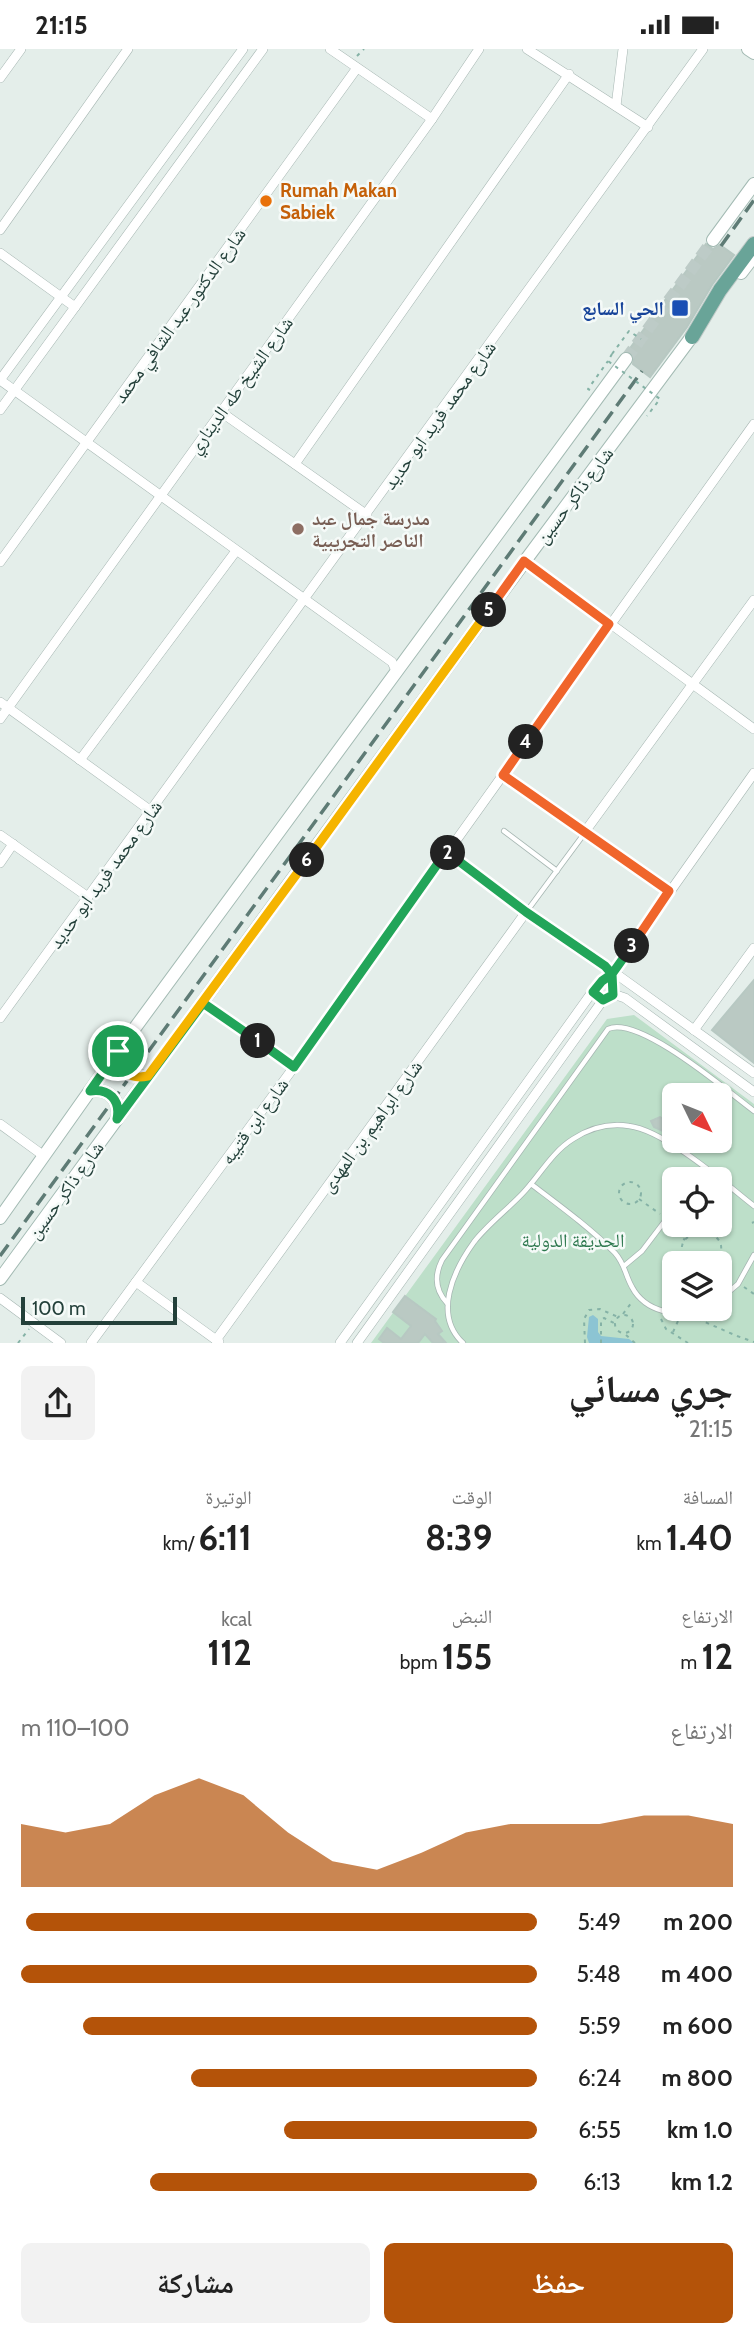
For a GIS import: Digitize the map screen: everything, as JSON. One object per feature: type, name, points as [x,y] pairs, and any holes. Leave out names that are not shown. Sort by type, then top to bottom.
[{"type":"main road","points":[[748,49],[754,53]]},
{"type":"main road","points":[[713,240],[754,184]]},
{"type":"main road","points":[[692,337],[720,290],[754,244]]},
{"type":"main road","name":"شارع ذاكر حسين","points":[[0,1279],[524,561],[754,256]]},
{"type":"main road","name":"شارع ذاكر حسين","points":[[0,1218],[118,1051],[626,359]]},
{"type":"main road","points":[[118,1051],[118,1062],[124,1070],[132,1076],[148,1076]]},
{"type":"main road","points":[[90,1091],[100,1090],[113,1096],[117,1105],[117,1119]]},
{"type":"street","points":[[0,78],[21,49]]},
{"type":"street","points":[[0,230],[128,49]]},
{"type":"street","points":[[243,49],[0,380],[392,662],[397,673]]},
{"type":"street","points":[[0,410],[263,49]]},
{"type":"street","points":[[330,49],[432,119]]},
{"type":"street","name":"شارع الشيخ طه الديناري","points":[[0,719],[4,705],[221,412],[432,119],[479,49]]},
{"type":"street","points":[[616,106],[623,49]]},
{"type":"street","name":"شارع محمد فريد ابو حديد","points":[[0,1018],[367,516],[703,49]]},
{"type":"street","points":[[532,50],[648,127]]},
{"type":"street","name":"شارع الدكتور عبد الشافي محمد","points":[[0,562],[358,68]]},
{"type":"street","points":[[295,464],[569,74]]},
{"type":"street","points":[[0,253],[75,307]]},
{"type":"street","points":[[221,412],[367,516]]},
{"type":"street","name":"شارع ابن قتيبه","points":[[91,1343],[294,1067],[754,424]]},
{"type":"street","points":[[80,760],[236,551]]},
{"type":"street","points":[[524,561],[754,729]]},
{"type":"street","points":[[584,833],[754,600]]},
{"type":"street","points":[[4,705],[151,811]]},
{"type":"street","points":[[340,1343],[593,992],[612,974],[754,773]]},
{"type":"street","points":[[503,775],[669,891]]},
{"type":"street","points":[[0,835],[88,897]]},
{"type":"street","points":[[0,863],[13,844]]},
{"type":"street","points":[[446,852],[526,912],[605,966],[612,974],[619,976],[754,1073]]},
{"type":"street","name":"شارع ابراهيم بن المهدى","points":[[219,1341],[526,912]]},
{"type":"street","points":[[694,1030],[754,948]]},
{"type":"street","points":[[605,966],[620,962]]},
{"type":"street","points":[[612,974],[613,995]]},
{"type":"street","points":[[593,992],[603,1000]]},
{"type":"street","points":[[357,1343],[603,1000],[613,995],[625,998],[754,1092]]},
{"type":"street","points":[[203,1003],[294,1067]]},
{"type":"street","points":[[0,1124],[44,1156]]},
{"type":"street","points":[[135,1282],[219,1341]]},
{"type":"street","points":[[0,1299],[61,1343]]},
{"type":"lane","points":[[505,831],[557,871]]},
{"type":"lane","points":[[526,912],[584,833]]},
{"type":"lane","points":[[447,1303],[437,1284],[437,1271],[442,1260],[608,1029],[624,1027],[655,1039],[754,1111]]},
{"type":"lane","points":[[463,1343],[449,1324],[447,1303],[455,1276],[474,1242],[571,1140],[590,1130],[611,1125],[631,1126],[648,1131],[703,1167]]},
{"type":"lane","points":[[531,1184],[617,1255],[637,1296],[662,1311]]},
{"type":"lane","points":[[732,1189],[754,1206]]},
{"type":"lane","points":[[624,1266],[642,1251],[662,1225]]},
{"type":"lane","points":[[732,1290],[744,1277],[754,1255]]},
{"type":"path","points":[[588,389],[629,331],[641,339]]},
{"type":"path","points":[[608,361],[660,399],[647,416]]},
{"type":"path","points":[[627,1183],[635,1184],[640,1191],[639,1199],[633,1204],[624,1203],[619,1196],[620,1188],[627,1183]]},
{"type":"path","points":[[639,1199],[662,1218]]},
{"type":"path","points":[[684,1251],[686,1240],[700,1231],[711,1234],[719,1242],[721,1251]]},
{"type":"path","points":[[683,1237],[686,1240]]},
{"type":"path","points":[[635,1343],[616,1330],[615,1324],[637,1296]]},
{"type":"path","points":[[585,1343],[584,1319],[589,1310],[600,1309],[618,1317]]},
{"type":"path","points":[[622,1315],[631,1318],[633,1325],[631,1331],[625,1334]]},
{"type":"path","points":[[601,1343],[603,1318],[615,1324]]},
{"type":"path","points":[[662,1321],[662,1324],[688,1343]]},
{"type":"path","points":[[673,1333],[681,1321]]},
{"type":"path","points":[[700,1321],[744,1341],[754,1342]]},
{"type":"path","points":[[18,1343],[33,1323]]},
{"type":"green space","name":"الحديقة الدولية","points":[[634,1015],[726,1083],[662,1083],[662,1153],[732,1153],[732,1088],[754,1104],[754,1343],[371,1343],[607,1019]]},
{"type":"water","points":[[593,1315],[598,1319],[598,1332],[601,1336],[629,1339],[634,1343],[589,1343],[589,1317]]},
{"type":"building","name":"الحي السابع","points":[[706,244],[713,249],[720,245],[734,255],[687,327],[650,377],[633,364],[634,356],[628,351]]},
{"type":"building","points":[[754,980],[754,1063],[712,1030]]},
{"type":"building","points":[[662,1118],[662,1131],[654,1127],[651,1121]]},
{"type":"building","points":[[405,1296],[436,1319],[442,1331],[438,1334],[446,1343],[433,1343],[425,1334],[418,1343],[384,1343],[379,1339],[387,1328],[401,1339],[411,1326],[393,1312]]},
{"type":"tunnel","points":[[626,359],[713,240]]},
{"type":"railway","points":[[721,246],[754,200]]},
{"type":"railway","points":[[0,1256],[642,371]]},
{"type":"place","name":"Rumah Makan Sabiek","points":[[266,201]]},
{"type":"place","name":"الحي السابع","points":[[680,308]]},
{"type":"place","name":"مدرسة جمال عبد الناصر التجريبية","points":[[298,529]]},
{"type":"route","points":[[118,1051],[90,1091],[100,1090],[113,1096],[118,1110],[117,1119],[203,1003],[294,1067],[446,852],[526,912],[605,966],[612,974],[613,995],[603,1000],[593,992],[612,974],[669,891],[503,775],[609,624],[524,561],[148,1076],[132,1076],[124,1070],[118,1062],[118,1051]]}]
